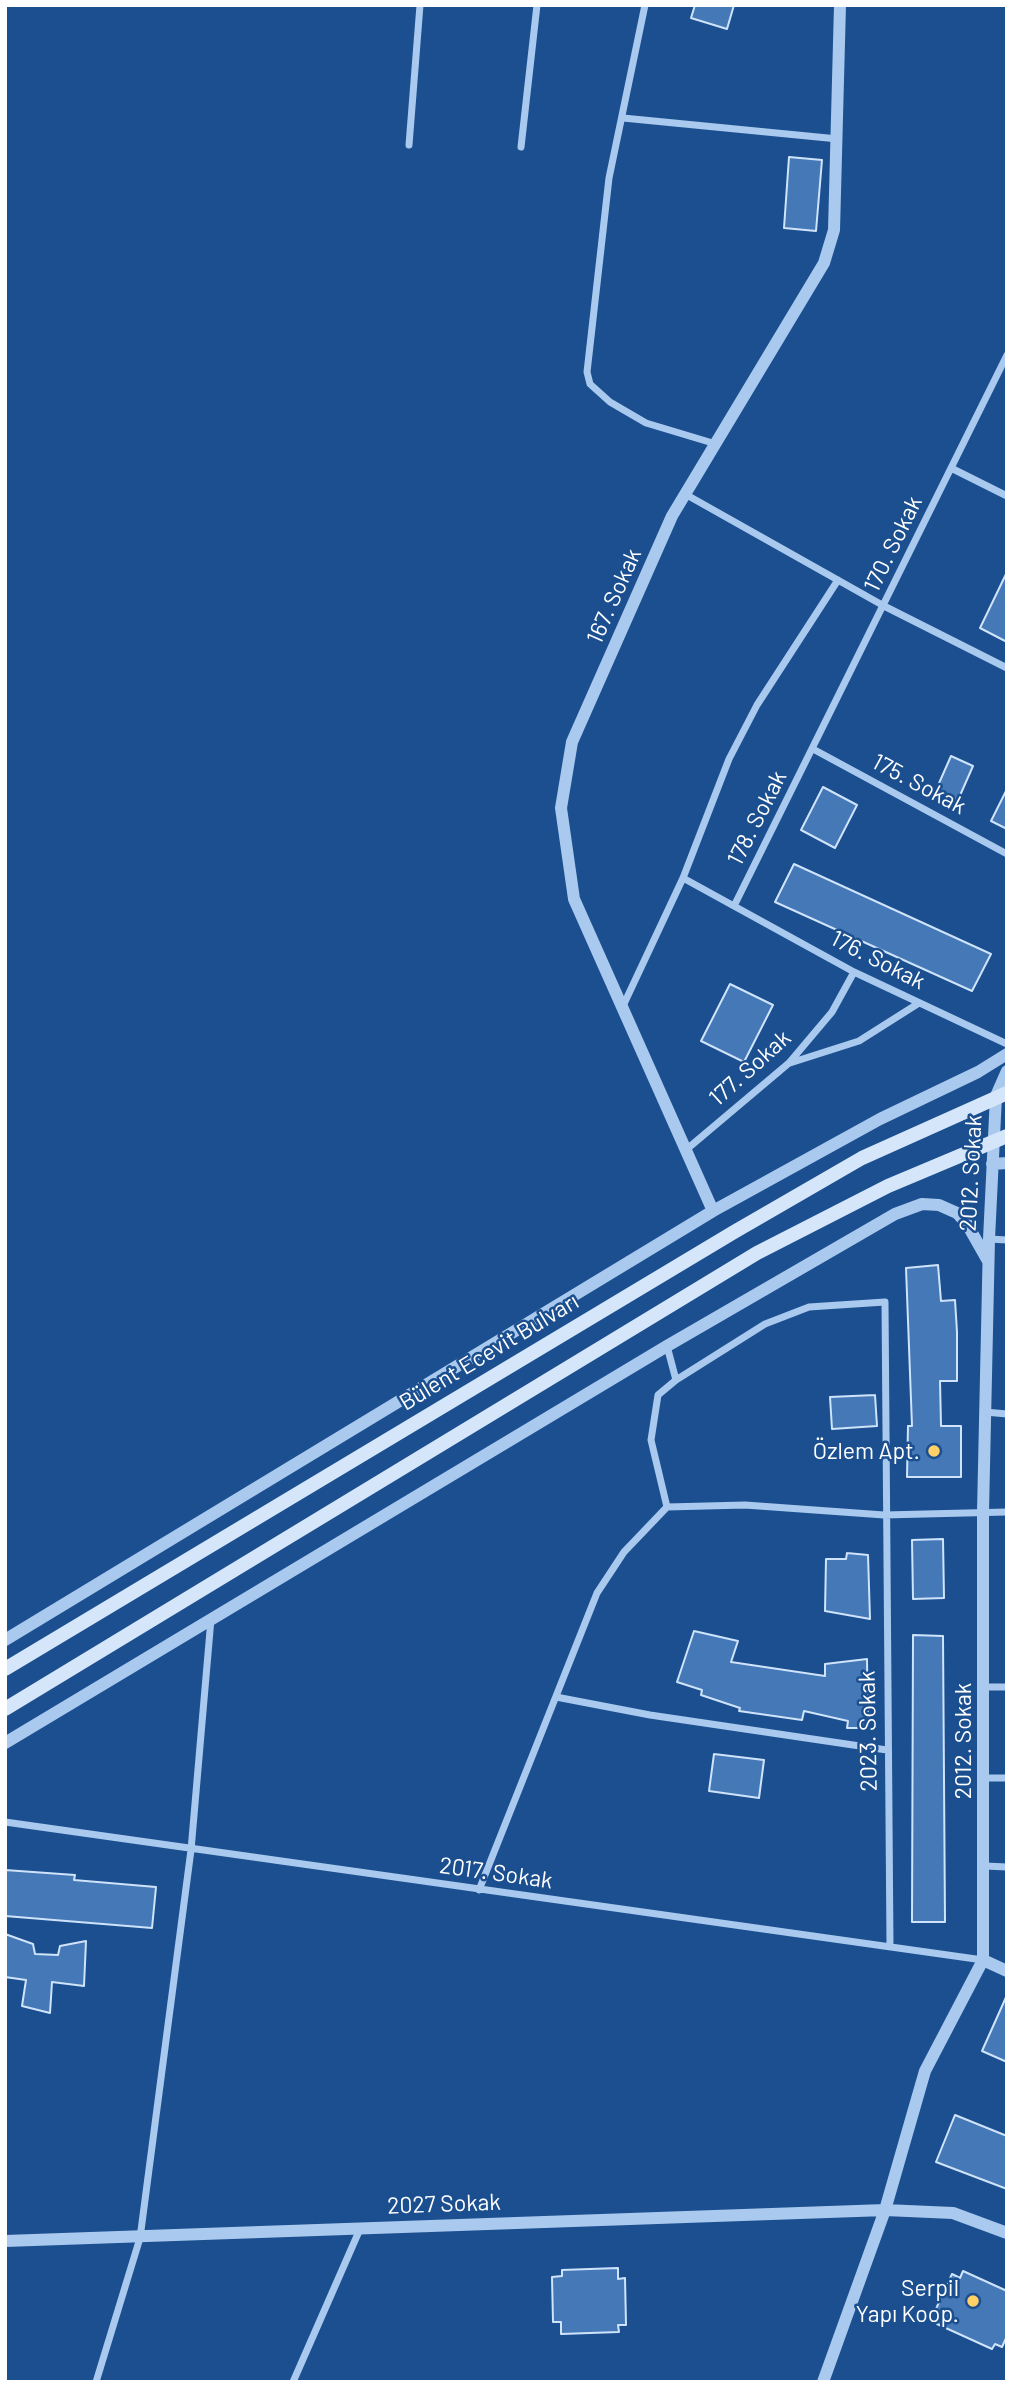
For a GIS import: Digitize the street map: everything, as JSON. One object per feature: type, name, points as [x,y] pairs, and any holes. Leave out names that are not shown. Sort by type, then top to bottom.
[{"type":"main road","name":"Bülent Ecevit Bulvarı","points":[[5,1669],[745,1225],[862,1158],[1002,1094]]},
{"type":"main road","points":[[5,1709],[757,1253],[888,1186],[1001,1138]]},
{"type":"street","points":[[409,145],[420,5]]},
{"type":"street","points":[[521,147],[537,5]]},
{"type":"street","points":[[645,5],[623,118],[608,178],[587,372],[590,384],[610,402],[646,423],[716,443]]},
{"type":"street","name":"167. Sokak","points":[[713,1211],[574,899],[561,808],[572,742],[671,516],[824,263],[834,230],[840,5]]},
{"type":"street","points":[[623,118],[838,139]]},
{"type":"street","name":"170. Sokak","points":[[813,749],[1007,355]]},
{"type":"street","points":[[951,468],[1007,496]]},
{"type":"street","points":[[685,494],[884,606],[1007,668]]},
{"type":"street","points":[[622,1007],[683,878],[729,759],[757,705],[838,580]]},
{"type":"street","name":"175. Sokak","points":[[813,749],[1007,854]]},
{"type":"street","name":"178. Sokak","points":[[735,904],[813,749]]},
{"type":"street","name":"176. Sokak","points":[[683,878],[735,904],[854,972],[1007,1044]]},
{"type":"street","name":"177. Sokak","points":[[687,1149],[789,1063],[832,1012],[854,972]]},
{"type":"street","points":[[789,1063],[859,1041],[919,1003]]},
{"type":"street","points":[[5,1640],[713,1211],[868,1125],[1007,1055]]},
{"type":"street","name":"2012. Sokak","points":[[822,2382],[885,2210],[925,2071],[983,1960],[984,1512],[989,1239],[992,1164],[1001,1138],[1002,1094],[1007,1071]]},
{"type":"street","points":[[992,1164],[1007,1163]]},
{"type":"street","points":[[5,1743],[667,1346],[895,1214],[922,1204],[939,1205],[957,1213],[967,1224],[989,1261]]},
{"type":"street","points":[[989,1239],[1007,1240]]},
{"type":"street","name":"2023. Sokak","points":[[676,1380],[765,1324],[809,1307],[885,1302],[884,1515],[890,1947]]},
{"type":"street","points":[[667,1346],[676,1380],[658,1395],[651,1426],[654,1459],[667,1507]]},
{"type":"street","points":[[985,1412],[1007,1414]]},
{"type":"street","points":[[479,1890],[597,1593],[631,1544],[667,1507],[745,1505],[884,1515],[1007,1512]]},
{"type":"street","points":[[96,2382],[140,2238],[191,1850],[211,1618]]},
{"type":"street","points":[[984,1687],[1007,1687]]},
{"type":"street","points":[[556,1697],[650,1715],[887,1751]]},
{"type":"street","points":[[984,1778],[1007,1778]]},
{"type":"street","name":"2017. Sokak","points":[[5,1822],[983,1960]]},
{"type":"street","points":[[985,1867],[1007,1867]]},
{"type":"street","points":[[983,1960],[1007,1970]]},
{"type":"street","name":"2027 Sokak","points":[[5,2241],[885,2210],[953,2213],[1007,2232]]},
{"type":"street","points":[[293,2382],[360,2228]]},
{"type":"building","points":[[695,5],[734,5],[727,29],[691,18]]},
{"type":"building","points":[[789,157],[822,160],[816,231],[784,228]]},
{"type":"building","points":[[1007,572],[1007,642],[980,628]]},
{"type":"building","points":[[951,756],[973,766],[958,800],[936,790]]},
{"type":"building","points":[[823,787],[857,805],[835,848],[801,830]]},
{"type":"building","points":[[1007,789],[1007,829],[991,821]]},
{"type":"building","points":[[794,864],[991,954],[972,991],[775,902]]},
{"type":"building","points":[[730,984],[773,1005],[744,1062],[701,1041]]},
{"type":"building","points":[[938,1265],[941,1301],[955,1300],[957,1332],[957,1381],[940,1381],[941,1426],[961,1426],[961,1477],[907,1477],[908,1426],[912,1426],[906,1268]]},
{"type":"building","points":[[875,1395],[877,1426],[832,1429],[830,1397]]},
{"type":"building","points":[[943,1539],[944,1598],[913,1599],[912,1540]]},
{"type":"building","points":[[847,1553],[868,1555],[870,1619],[825,1611],[826,1559],[846,1559]]},
{"type":"building","points":[[694,1631],[738,1641],[731,1662],[825,1676],[825,1664],[867,1659],[868,1728],[847,1728],[848,1721],[804,1711],[802,1720],[739,1711],[740,1708],[701,1695],[702,1690],[677,1682]]},
{"type":"building","points":[[913,1635],[943,1636],[945,1922],[912,1922]]},
{"type":"building","points":[[714,1754],[764,1760],[759,1798],[709,1791]]},
{"type":"building","points":[[5,1870],[75,1875],[74,1880],[156,1887],[152,1928],[5,1916]]},
{"type":"building","points":[[5,1934],[33,1944],[35,1954],[58,1955],[60,1946],[86,1941],[84,1986],[52,1982],[50,2013],[22,2006],[26,1980],[5,1977]]},
{"type":"building","points":[[1007,1995],[1007,2062],[982,2051]]},
{"type":"building","points":[[955,2115],[1007,2136],[1007,2189],[936,2162]]},
{"type":"building","points":[[618,2268],[618,2279],[625,2278],[626,2325],[618,2325],[619,2332],[561,2334],[561,2322],[553,2322],[552,2277],[562,2276],[562,2270]]},
{"type":"building","name":"Serpil Yapı Koop.","points":[[963,2271],[1007,2291],[1007,2336],[1002,2347],[995,2344],[992,2349],[937,2324],[941,2314],[935,2311],[952,2274],[960,2278]]},
{"type":"place","name":"Özlem Apt.","points":[[934,1451]]},
{"type":"place","name":"Serpil Yapı Koop.","points":[[973,2301]]}]
